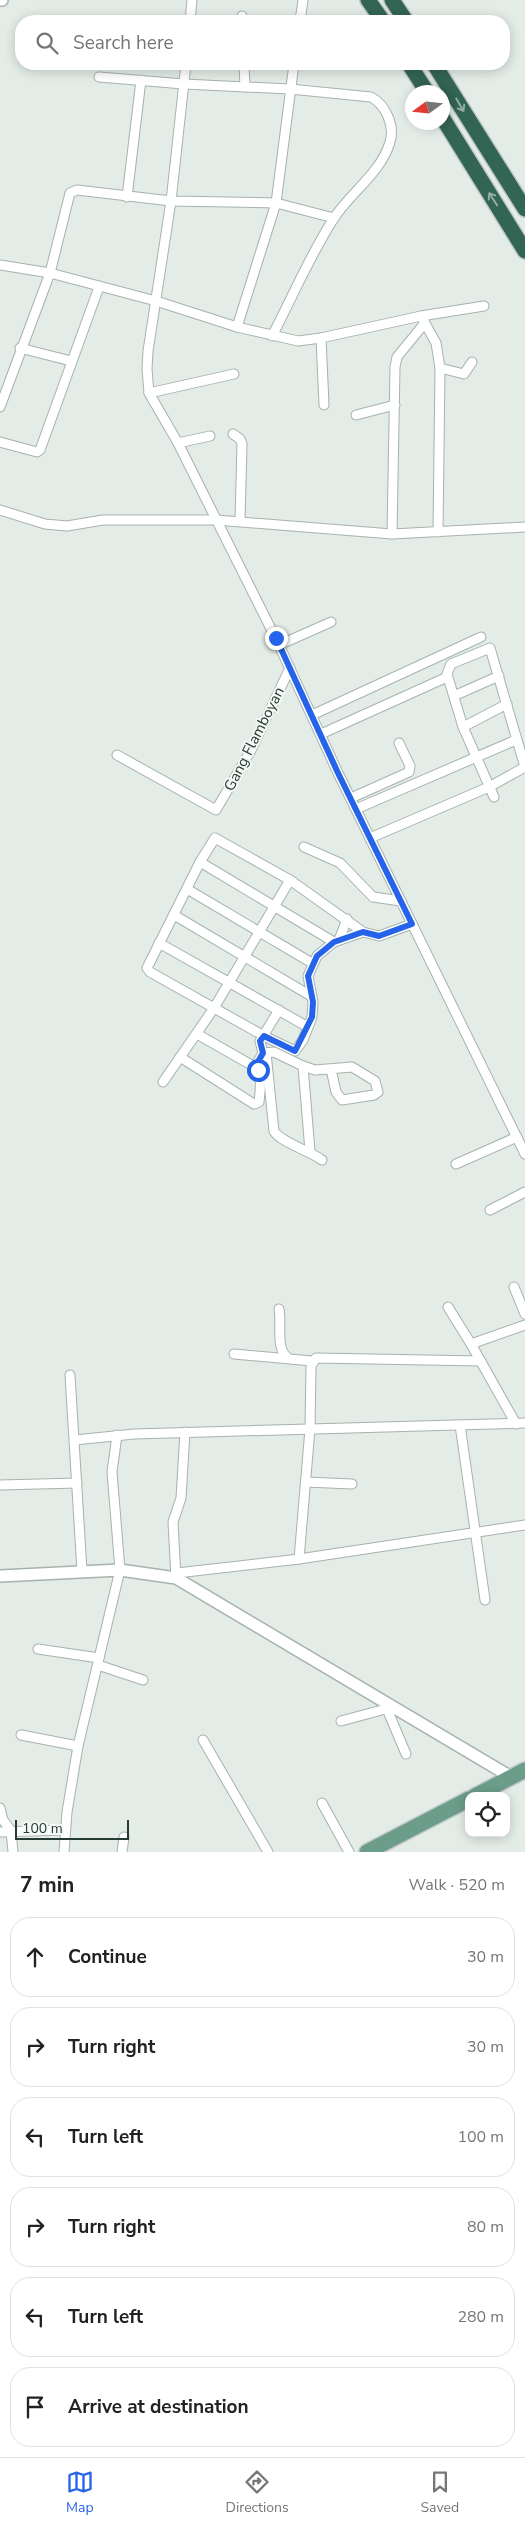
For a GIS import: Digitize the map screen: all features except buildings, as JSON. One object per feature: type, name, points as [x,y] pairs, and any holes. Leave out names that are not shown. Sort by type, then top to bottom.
[{"type":"highway","points":[[368,0],[379,15]]},
{"type":"highway","points":[[392,0],[402,15]]},
{"type":"highway","points":[[413,70],[422,85]]},
{"type":"highway","points":[[438,70],[525,208]]},
{"type":"highway","points":[[450,130],[523,248]]},
{"type":"main road","points":[[482,1792],[525,1770]]},
{"type":"main road","points":[[373,1851],[465,1801]]},
{"type":"street","points":[[191,15],[192,0]]},
{"type":"street","points":[[301,15],[302,0]]},
{"type":"street","points":[[185,70],[171,201],[147,369],[150,393],[178,443],[279,645],[370,838],[525,1154]]},
{"type":"street","points":[[244,70],[245,87]]},
{"type":"street","points":[[237,327],[276,204],[293,70]]},
{"type":"street","points":[[100,77],[184,84],[290,89],[371,97],[377,101],[391,123],[390,142],[384,157],[334,218],[272,336]]},
{"type":"street","points":[[127,197],[141,80]]},
{"type":"street","points":[[0,408],[20,348],[50,273],[70,193],[77,190],[171,201],[276,204],[334,218]]},
{"type":"street","points":[[0,264],[50,273],[156,301],[237,327],[298,341],[422,320],[484,306]]},
{"type":"street","points":[[0,442],[38,452],[99,287]]},
{"type":"street","points":[[422,320],[436,343],[440,368],[438,532]]},
{"type":"street","points":[[392,534],[394,367],[397,357],[422,320]]},
{"type":"street","points":[[321,338],[324,405]]},
{"type":"street","points":[[20,348],[71,361]]},
{"type":"street","points":[[440,368],[464,374],[472,362]]},
{"type":"street","points":[[150,393],[234,374]]},
{"type":"street","points":[[356,415],[395,406]]},
{"type":"street","points":[[233,434],[240,439],[242,444],[240,520]]},
{"type":"street","points":[[178,443],[210,436]]},
{"type":"street","points":[[0,510],[45,524],[67,526],[103,520],[240,520],[392,534],[525,527]]},
{"type":"street","points":[[279,645],[331,622]]},
{"type":"street","points":[[312,715],[481,637]]},
{"type":"street","points":[[370,838],[489,787],[525,767],[490,648],[478,651],[448,668],[447,674],[456,695],[463,726],[489,787],[494,797]]},
{"type":"street","name":"Gang Flamboyan","points":[[117,755],[216,810],[251,750],[290,668]]},
{"type":"street","points":[[456,695],[499,676]]},
{"type":"street","points":[[320,734],[444,678]]},
{"type":"street","points":[[463,726],[507,704]]},
{"type":"street","points":[[356,809],[516,740]]},
{"type":"street","points":[[351,798],[409,772],[410,766],[399,743]]},
{"type":"street","points":[[363,932],[337,941],[322,950],[312,963],[308,976],[313,1012],[308,1027],[295,1051],[264,1036],[148,971],[148,964],[186,888],[215,838],[290,880],[348,919],[363,932],[379,936],[412,924]]},
{"type":"street","points":[[304,847],[340,863],[373,897],[401,901]]},
{"type":"street","points":[[200,862],[337,941]]},
{"type":"street","points":[[163,1082],[214,1008],[290,880]]},
{"type":"street","points":[[186,888],[312,963]]},
{"type":"street","points":[[174,915],[312,996]]},
{"type":"street","points":[[337,941],[348,919]]},
{"type":"street","points":[[160,943],[308,1027]]},
{"type":"street","points":[[278,1010],[260,1041],[264,1053],[274,1131],[279,1137],[310,1151],[322,1160]]},
{"type":"street","points":[[180,1057],[257,1104],[260,1089],[259,1073],[255,1067],[196,1034]]},
{"type":"street","points":[[264,1053],[274,1052],[316,1070],[352,1067],[358,1069],[375,1081],[378,1092],[342,1100],[336,1092],[332,1069]]},
{"type":"street","points":[[255,1067],[264,1053]]},
{"type":"street","points":[[303,1066],[310,1151]]},
{"type":"street","points":[[456,1164],[517,1137]]},
{"type":"street","points":[[490,1210],[525,1192]]},
{"type":"street","points":[[514,1287],[525,1314]]},
{"type":"street","points":[[448,1307],[520,1424]]},
{"type":"street","points":[[279,1308],[282,1320],[280,1348],[288,1358]]},
{"type":"street","points":[[471,1344],[525,1325]]},
{"type":"street","points":[[234,1354],[312,1361],[319,1356],[480,1361]]},
{"type":"street","points":[[299,1559],[310,1429],[312,1361]]},
{"type":"street","points":[[70,1375],[82,1571]]},
{"type":"street","points":[[75,1440],[185,1432],[520,1424]]},
{"type":"street","points":[[460,1425],[485,1600]]},
{"type":"street","points":[[176,1576],[173,1522],[181,1498],[185,1432]]},
{"type":"street","points":[[64,1852],[64,1830],[78,1746],[120,1570],[112,1472],[117,1436]]},
{"type":"street","points":[[306,1482],[352,1484]]},
{"type":"street","points":[[0,1485],[77,1483]]},
{"type":"street","points":[[0,1576],[120,1570],[176,1576],[525,1525]]},
{"type":"street","points":[[176,1576],[390,1708],[511,1777]]},
{"type":"street","points":[[38,1649],[99,1662],[143,1680]]},
{"type":"street","points":[[341,1721],[390,1708]]},
{"type":"street","points":[[390,1708],[406,1754]]},
{"type":"street","points":[[21,1735],[78,1746]]},
{"type":"street","points":[[203,1740],[268,1852]]},
{"type":"street","points":[[322,1803],[348,1852]]},
{"type":"street","points":[[0,1808],[3,1820],[11,1831],[13,1852]]},
{"type":"street","points":[[0,1832],[64,1830]]},
{"type":"street","points":[[122,1852],[124,1838]]},
{"type":"route","points":[[258,1070],[255,1067],[263,1053],[259,1046],[264,1036],[295,1051],[303,1040],[313,1012],[308,976],[312,963],[322,950],[340,940],[363,932],[379,936],[386,935],[412,924],[338,773],[276,638]]}]
